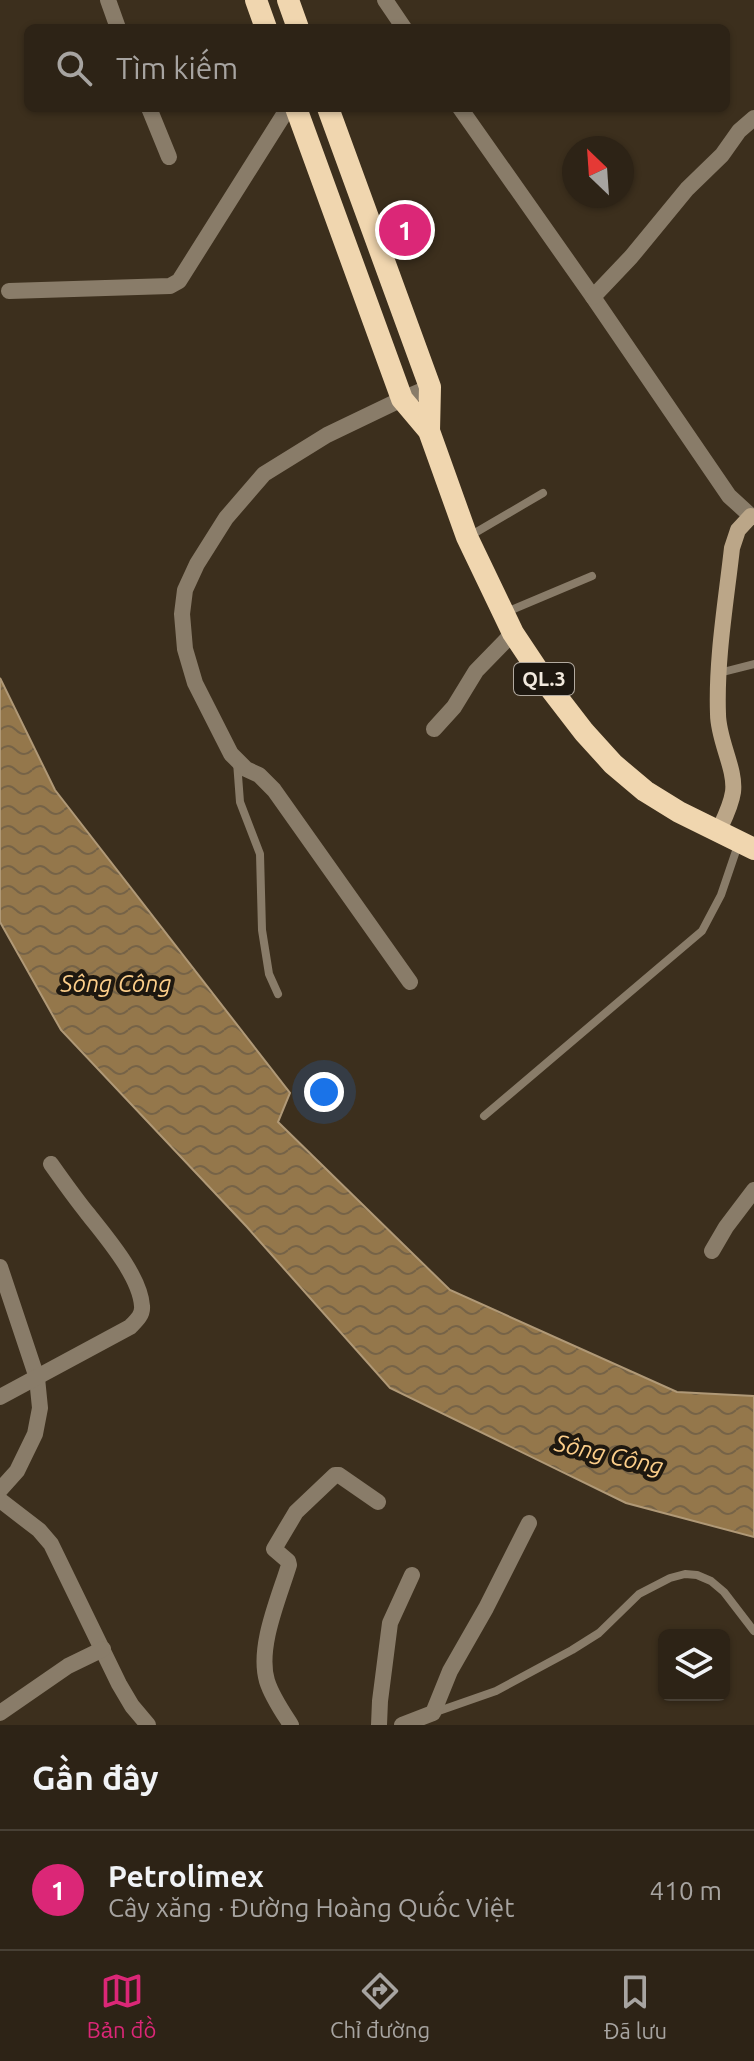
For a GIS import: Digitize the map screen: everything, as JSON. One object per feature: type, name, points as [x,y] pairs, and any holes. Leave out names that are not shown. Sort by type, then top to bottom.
[{"type":"highway","points":[[256,0],[265,24]]},
{"type":"highway","points":[[288,0],[297,24]]},
{"type":"highway","name":"QL.3","points":[[297,112],[402,399],[429,431],[467,537],[508,623],[547,684],[613,764],[645,791],[679,812],[746,846]]},
{"type":"highway","name":"QL.3","points":[[329,112],[430,387],[429,431]]},
{"type":"main road","points":[[718,832],[734,789],[717,716],[732,548],[738,530],[753,516]]},
{"type":"street","points":[[108,0],[117,24]]},
{"type":"street","points":[[385,0],[401,24]]},
{"type":"street","points":[[151,112],[169,157]]},
{"type":"street","points":[[9,291],[170,286],[179,281],[285,112]]},
{"type":"street","points":[[463,112],[729,496],[753,516]]},
{"type":"street","points":[[593,297],[631,257],[687,189],[722,155],[739,131],[754,118]]},
{"type":"street","points":[[410,982],[274,790],[231,754],[195,683],[185,649],[182,614],[185,590],[197,564],[226,518],[264,474],[327,435],[430,387]]},
{"type":"street","points":[[434,729],[454,707],[508,623]]},
{"type":"street","points":[[0,1397],[130,1327],[142,1312],[132,1277],[113,1245],[51,1164]]},
{"type":"street","points":[[712,1251],[754,1190]]},
{"type":"street","points":[[0,1267],[37,1378],[40,1408],[35,1434],[17,1471],[0,1490]]},
{"type":"street","points":[[291,1725],[271,1693],[266,1677],[265,1645],[289,1565],[274,1549],[296,1512],[330,1477],[339,1475],[378,1502]]},
{"type":"street","points":[[0,1500],[39,1530],[51,1544],[119,1684],[148,1725]]},
{"type":"street","points":[[402,1725],[433,1713],[450,1671],[493,1596],[529,1523]]},
{"type":"street","points":[[379,1725],[390,1623],[412,1575]]},
{"type":"street","points":[[0,1713],[68,1666],[103,1649]]},
{"type":"lane","points":[[467,537],[543,493]]},
{"type":"lane","points":[[508,623],[592,576]]},
{"type":"lane","points":[[719,673],[754,664]]},
{"type":"lane","points":[[237,759],[240,802],[260,854],[262,930],[269,974],[278,994]]},
{"type":"lane","points":[[484,1116],[702,931],[746,846]]},
{"type":"lane","points":[[433,1713],[496,1691],[572,1650],[599,1633],[639,1594],[685,1574],[711,1581],[724,1592],[754,1631]]},
{"type":"water","name":"Sông Công","points":[[0,678],[55,790],[290,1093],[278,1122],[450,1290],[677,1392],[754,1396],[754,1537],[626,1503],[390,1388],[247,1227],[61,1030],[0,922]]},
{"type":"building","points":[[406,210],[419,244],[405,249],[392,215]]},
{"type":"place","name":"Petrolimex","points":[[405,230]]}]
